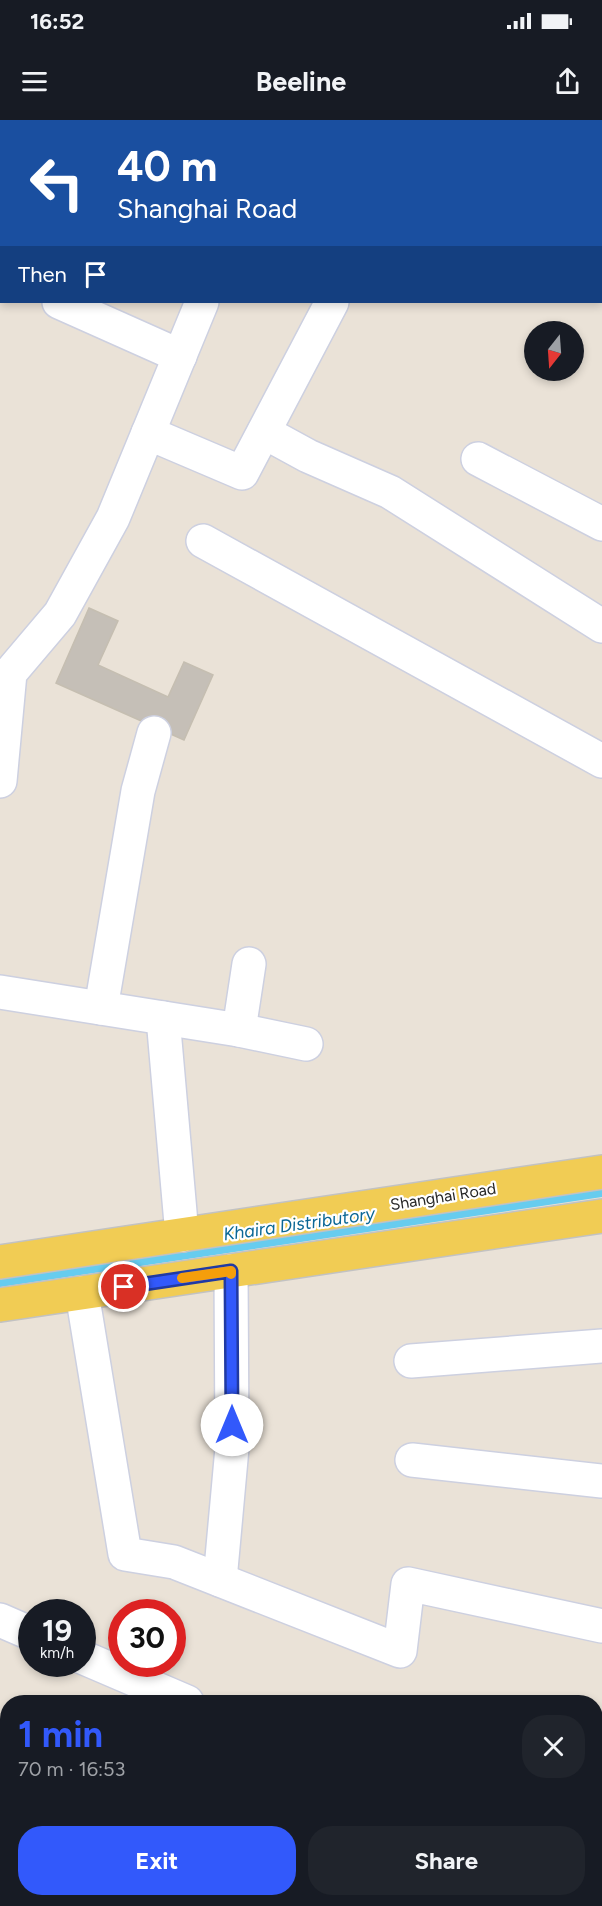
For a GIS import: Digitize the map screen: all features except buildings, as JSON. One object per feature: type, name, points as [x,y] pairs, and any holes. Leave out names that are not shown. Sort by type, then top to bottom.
[{"type":"main road","name":"Shanghai Road","points":[[0,1262],[602,1172]]},
{"type":"main road","points":[[0,1305],[602,1216]]},
{"type":"street","points":[[61,303],[180,356]]},
{"type":"street","points":[[0,781],[10,673],[60,614],[113,518],[202,303]]},
{"type":"street","points":[[148,433],[242,473],[331,303]]},
{"type":"street","points":[[264,432],[308,456],[390,492],[602,626]]},
{"type":"street","points":[[478,459],[602,524]]},
{"type":"street","points":[[203,542],[602,761]]},
{"type":"street","points":[[101,1008],[138,791],[154,733]]},
{"type":"street","points":[[239,1030],[249,964]]},
{"type":"street","points":[[0,992],[239,1030],[306,1044]]},
{"type":"street","points":[[163,1018],[182,1235]]},
{"type":"street","points":[[220,1580],[232,1448],[231,1271]]},
{"type":"street","points":[[82,1293],[125,1554],[174,1562],[400,1651],[408,1584],[602,1626]]},
{"type":"street","points":[[411,1361],[602,1346]]},
{"type":"street","points":[[412,1460],[602,1481]]},
{"type":"street","points":[[0,1620],[18,1628]]},
{"type":"street","points":[[96,1663],[171,1695]]},
{"type":"waterway","name":"Khaira Distributory","points":[[0,1283],[602,1193]]},
{"type":"slow traffic","points":[[182,1278],[231,1271],[231,1274]]},
{"type":"route","points":[[124,1287],[231,1271],[232,1425]]}]
